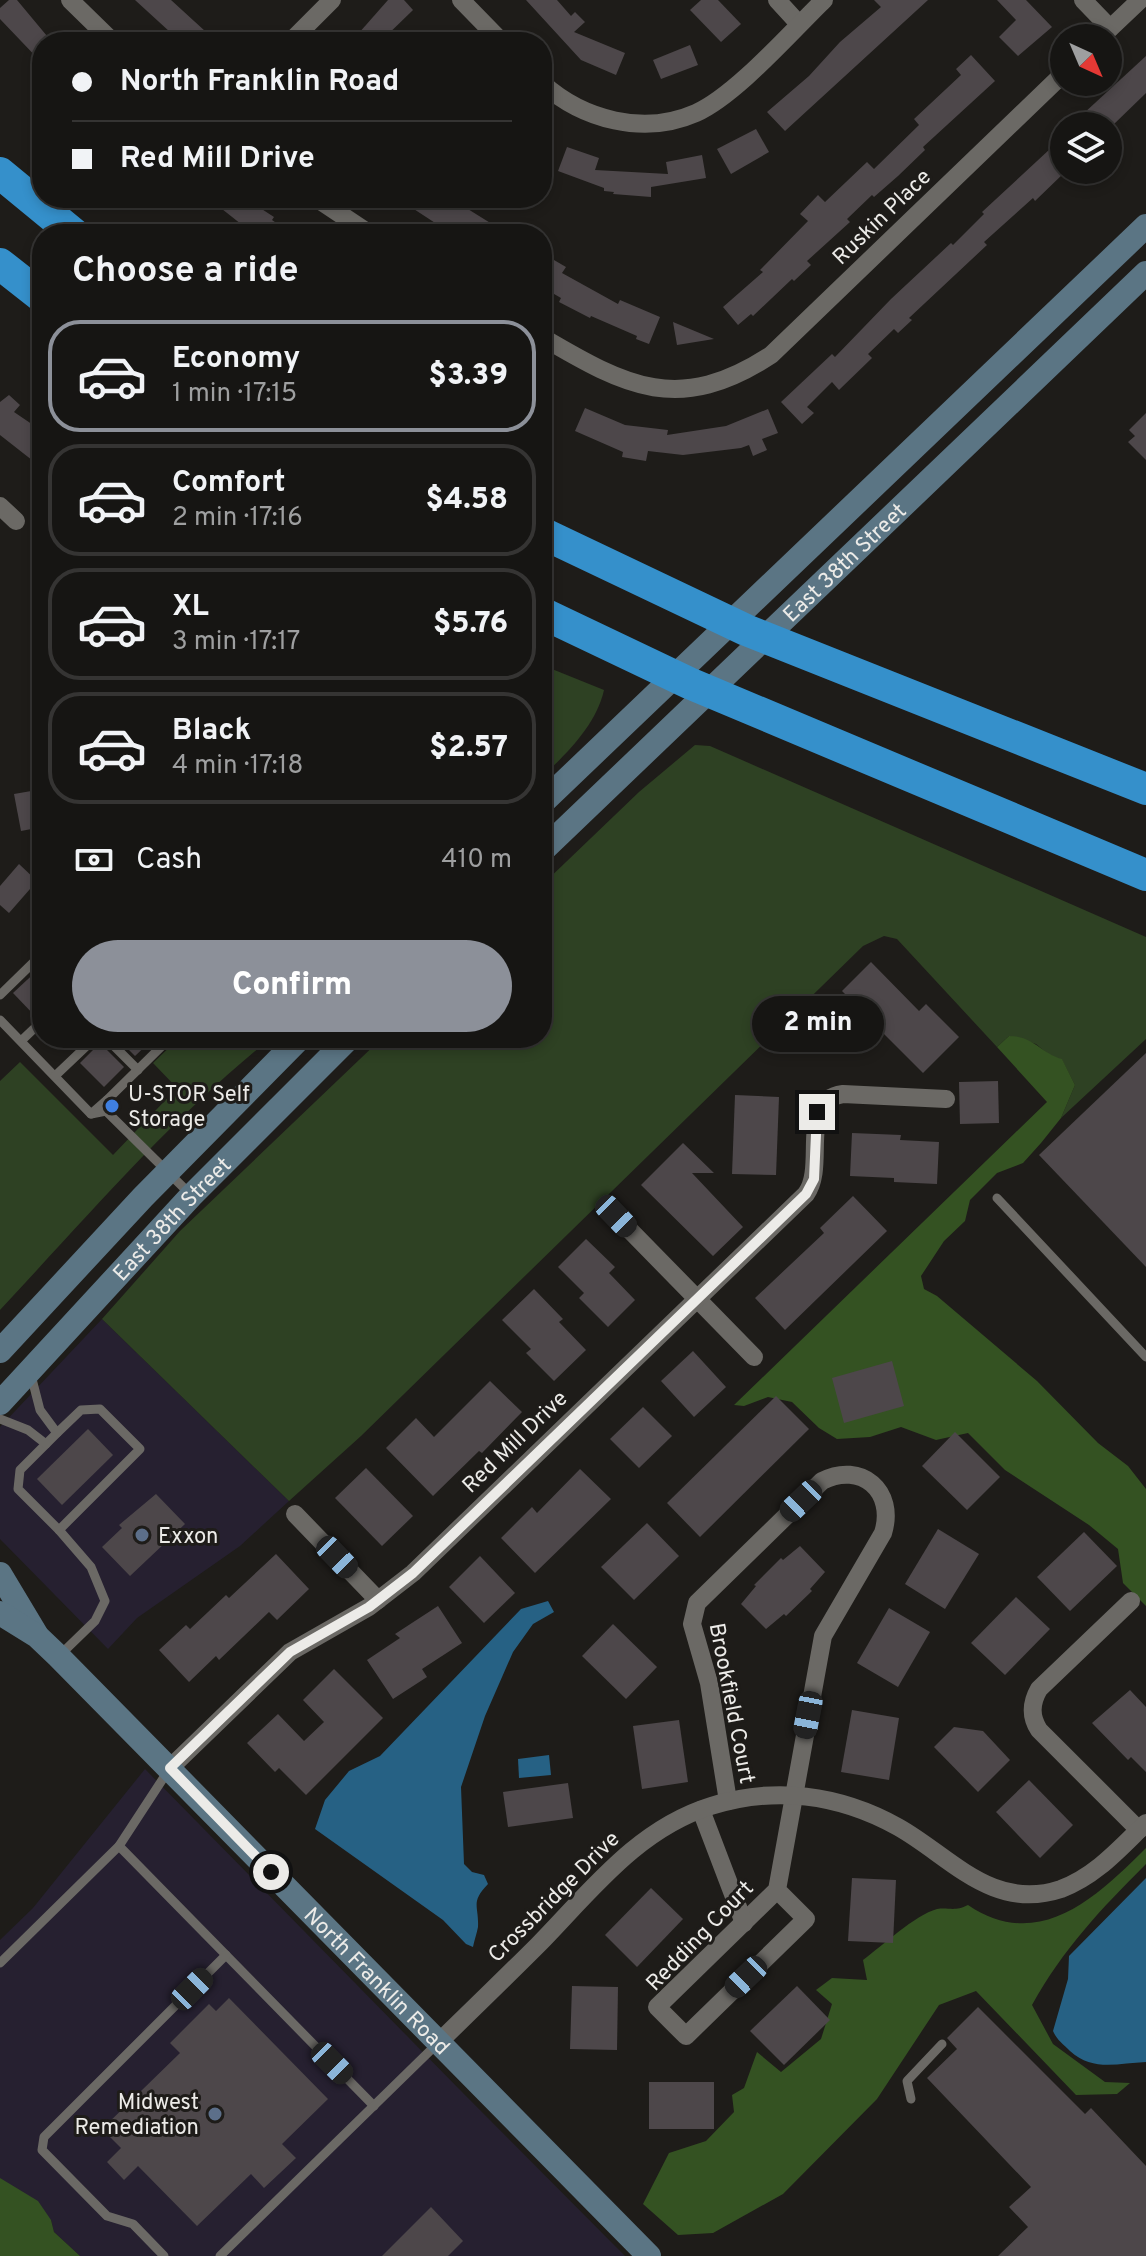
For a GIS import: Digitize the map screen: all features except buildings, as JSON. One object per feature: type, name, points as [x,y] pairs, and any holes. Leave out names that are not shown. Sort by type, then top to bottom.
[{"type":"highway","points":[[0,173],[32,199]]},
{"type":"highway","points":[[42,208],[62,224]]},
{"type":"highway","points":[[0,264],[32,289]]},
{"type":"highway","points":[[552,538],[746,630],[1146,789]]},
{"type":"highway","points":[[552,618],[689,683],[1146,875]]},
{"type":"main road","name":"East 38th Street","points":[[552,793],[1146,226]]},
{"type":"main road","name":"East 38th Street","points":[[552,841],[1146,273]]},
{"type":"main road","name":"East 38th Street","points":[[0,1351],[167,1172],[290,1048]]},
{"type":"main road","name":"East 38th Street","points":[[0,1403],[191,1196],[339,1048]]},
{"type":"main road","name":"North Franklin Road","points":[[0,1574],[37,1636]]},
{"type":"main road","name":"North Franklin Road","points":[[0,1613],[37,1636],[170,1768],[639,2253]]},
{"type":"street","points":[[70,0],[103,32]]},
{"type":"street","points":[[300,32],[332,0]]},
{"type":"street","points":[[461,0],[492,32]]},
{"type":"street","points":[[777,0],[799,24]]},
{"type":"street","points":[[552,91],[594,116],[618,122],[648,123],[697,113],[734,87],[824,0]]},
{"type":"street","points":[[1083,0],[1099,24]]},
{"type":"street","points":[[1115,24],[1140,0]]},
{"type":"street","name":"Ruskin Place","points":[[552,343],[596,369],[629,383],[671,388],[705,386],[751,368],[771,355],[1050,86]]},
{"type":"street","points":[[331,208],[355,224]]},
{"type":"street","points":[[0,506],[16,521]]},
{"type":"street","name":"Red Mill Drive","points":[[170,1768],[290,1652],[378,1600],[413,1573],[811,1188],[817,1112],[825,1101],[833,1095],[843,1094],[946,1099]]},
{"type":"street","points":[[616,1216],[754,1357]]},
{"type":"street","name":"Brookfield Court","points":[[728,1801],[709,1683],[692,1624],[694,1610],[697,1603],[822,1481],[831,1476],[852,1474],[877,1489],[884,1501],[887,1521],[823,1636],[793,1794]]},
{"type":"street","points":[[295,1514],[378,1600]]},
{"type":"street","points":[[1131,1601],[1039,1689],[1032,1715],[1039,1730],[1142,1826]]},
{"type":"street","name":"Crossbridge Drive","points":[[438,2043],[623,1857],[655,1834],[701,1810],[728,1801],[793,1794],[836,1801],[884,1820],[974,1879],[1012,1892],[1053,1891],[1083,1879],[1103,1865],[1142,1826]]},
{"type":"street","name":"Redding Court","points":[[777,1890],[806,1919],[686,2036],[657,2007],[777,1890],[793,1794]]},
{"type":"street","points":[[701,1810],[744,1923]]},
{"type":"lane","points":[[0,995],[32,964]]},
{"type":"lane","points":[[2,1027],[21,1041],[91,1114]]},
{"type":"lane","points":[[21,1041],[32,1031]]},
{"type":"lane","points":[[55,1076],[84,1048]]},
{"type":"lane","points":[[116,1048],[138,1070]]},
{"type":"lane","points":[[91,1114],[160,1048]]},
{"type":"lane","points":[[106,1111],[107,1100]]},
{"type":"lane","points":[[91,1114],[106,1111]]},
{"type":"lane","points":[[106,1111],[191,1196]]},
{"type":"lane","points":[[997,1198],[1146,1357]]},
{"type":"lane","points":[[30,1371],[40,1410],[57,1433]]},
{"type":"lane","points":[[58,1656],[95,1621],[105,1601],[91,1567],[18,1489],[20,1470],[81,1410],[100,1409],[140,1449],[59,1530]]},
{"type":"lane","points":[[0,1419],[16,1424],[46,1444]]},
{"type":"lane","points":[[0,1963],[119,1846],[170,1768]]},
{"type":"lane","points":[[119,1846],[374,2106]]},
{"type":"lane","points":[[164,2256],[133,2224],[107,2216],[42,2150],[44,2137],[226,1955]]},
{"type":"lane","points":[[220,2256],[438,2043]]},
{"type":"lane","points":[[911,2099],[907,2081],[942,2044]]},
{"type":"shaded area","points":[[102,1319],[289,1501],[240,1546],[137,1618],[108,1649],[0,1539],[0,1427]]},
{"type":"shaded area","points":[[145,1769],[625,2256],[80,2256],[54,2232],[51,2220],[0,2178],[0,1940],[33,1908]]},
{"type":"green space","points":[[552,669],[604,690],[595,715],[571,748],[552,767]]},
{"type":"green space","points":[[695,745],[710,746],[1146,937],[1146,1039],[1061,1118],[1075,1085],[1062,1060],[1049,1055],[1036,1044],[1009,1036],[997,1047],[897,939],[884,936],[863,946],[361,1436],[289,1501],[102,1319],[180,1231],[372,1048],[552,1048],[552,875],[639,792]]},
{"type":"green space","points":[[1009,1036],[1025,1039],[1062,1059],[1075,1085],[1061,1118],[1023,1163],[997,1173],[970,1200],[965,1221],[944,1241],[921,1276],[924,1289],[937,1296],[1037,1381],[1098,1443],[1128,1466],[1146,1489],[1146,1606],[1123,1583],[1118,1549],[1089,1525],[1005,1470],[968,1433],[936,1440],[901,1427],[870,1437],[837,1439],[819,1428],[792,1402],[768,1397],[744,1406],[734,1405],[1047,1102],[997,1047]]},
{"type":"green space","points":[[169,1048],[259,1048],[164,1135],[0,1310],[0,1081],[20,1062],[113,1155],[177,1088],[153,1063]]},
{"type":"green space","points":[[1146,1848],[1146,1864],[1084,1930],[1032,2005],[1053,2044],[1105,2082],[1130,2083],[1117,2094],[1076,2095],[976,1991],[939,2005],[877,2099],[783,2194],[713,2233],[678,2235],[643,2204],[669,2153],[706,2141],[734,2112],[732,2095],[744,2088],[757,2052],[781,2072],[821,2039],[832,2004],[816,1990],[832,1978],[867,1980],[863,1960],[909,1924],[937,1909],[968,1905],[994,1918],[1019,1923],[1043,1921],[1065,1913],[1108,1884]]},
{"type":"green space","points":[[0,2178],[38,2201],[51,2220],[54,2232],[80,2256],[0,2256]]},
{"type":"water","points":[[548,1601],[554,1612],[533,1624],[513,1652],[485,1716],[461,1787],[464,1864],[472,1872],[484,1875],[488,1884],[477,1900],[478,1927],[473,1947],[466,1944],[443,1920],[315,1829],[325,1800],[349,1771],[380,1756],[521,1609]]},
{"type":"water","points":[[549,1755],[551,1775],[519,1778],[518,1759]]},
{"type":"water","points":[[1146,1878],[1146,2062],[1106,2065],[1088,2062],[1070,2051],[1053,2031],[1068,1979],[1069,1956]]},
{"type":"place","name":"U-STOR Self Storage","points":[[112,1106]]},
{"type":"place","name":"Exxon","points":[[142,1535]]},
{"type":"place","name":"Midwest Remediation","points":[[215,2114]]},
{"type":"route","points":[[271,1872],[170,1768],[290,1652],[369,1607],[413,1573],[806,1194],[814,1179],[817,1112]]}]
